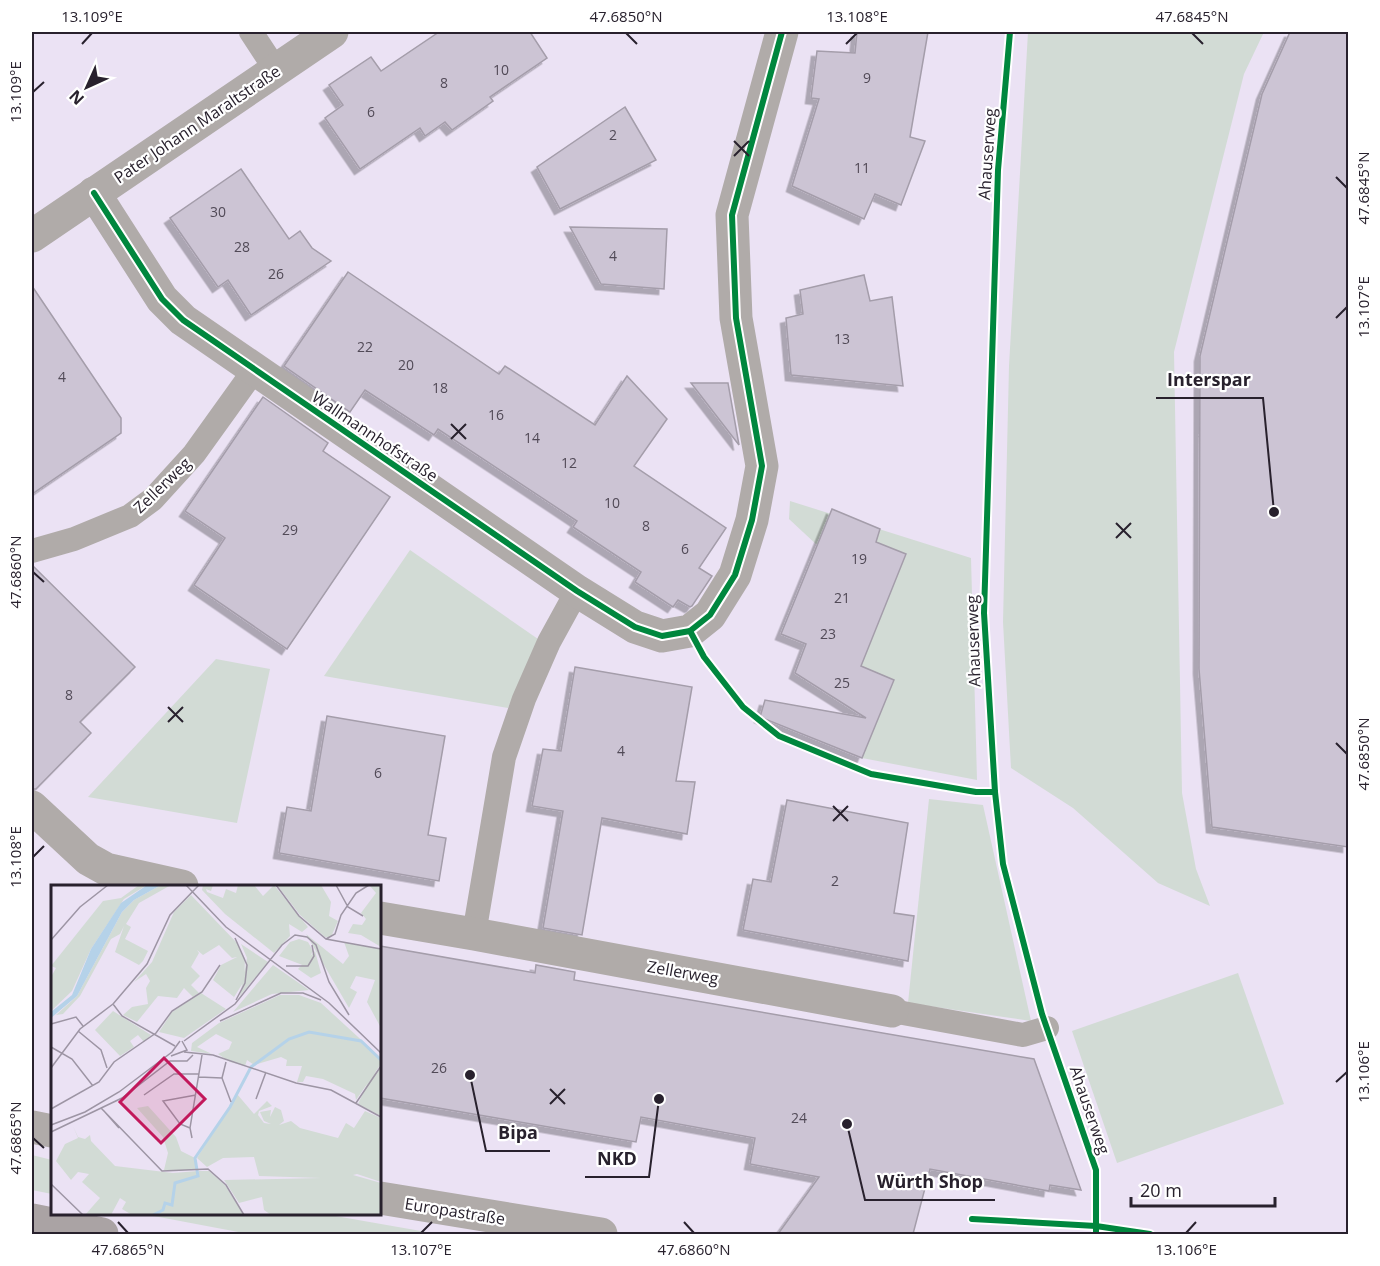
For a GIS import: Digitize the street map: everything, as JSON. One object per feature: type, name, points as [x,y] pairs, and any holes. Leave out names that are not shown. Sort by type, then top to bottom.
[{"type":"main road","points":[[32,1220],[102,1234]]},
{"type":"street","name":"Pater Johann Maraltstraße","points":[[32,236],[332,32]]},
{"type":"street","name":"Wallmannhofstraße","points":[[94,194],[162,298],[183,320],[577,591],[635,627],[662,636],[690,631],[710,615],[735,575],[752,520],[762,466],[736,318],[732,215],[782,32]]},
{"type":"street","points":[[32,807],[88,859],[106,869],[178,885]]},
{"type":"street","name":"Zellerweg","points":[[381,918],[892,1011]]},
{"type":"street","points":[[32,1127],[51,1131]]},
{"type":"street","name":"Europastraße","points":[[381,1198],[601,1234]]},
{"type":"lane","points":[[251,32],[276,70]]},
{"type":"lane","name":"Zellerweg","points":[[32,551],[74,539],[130,516],[153,499],[195,454],[255,369]]},
{"type":"lane","points":[[474,934],[504,757],[524,699],[549,642],[577,591]]},
{"type":"lane","points":[[892,1011],[1023,1035],[1047,1028]]},
{"type":"shaded area","points":[[1028,32],[1264,32],[1244,74],[1174,352],[1182,793],[1196,869],[1210,906],[1158,883],[1073,808],[1011,768],[1003,622],[1009,366]]},
{"type":"shaded area","points":[[790,501],[971,558],[977,780],[862,758],[894,680],[860,666],[906,554],[828,522],[818,546],[789,519]]},
{"type":"shaded area","points":[[410,550],[538,639],[508,708],[324,676]]},
{"type":"shaded area","points":[[216,659],[270,669],[237,823],[88,797]]},
{"type":"shaded area","points":[[929,799],[983,805],[1031,1021],[908,1003]]},
{"type":"shaded area","points":[[1238,973],[1284,1104],[1117,1163],[1072,1031]]},
{"type":"shaded area","points":[[32,1155],[51,1160],[51,1194],[32,1190]]},
{"type":"shaded area","points":[[148,1215],[330,1215],[438,1234],[249,1234]]},
{"type":"building","points":[[439,32],[530,32],[547,58],[490,97],[493,101],[452,130],[445,122],[425,136],[420,128],[360,169],[325,118],[343,105],[329,85],[371,57],[381,71]]},
{"type":"building","points":[[857,32],[928,32],[910,137],[925,141],[901,205],[875,194],[864,219],[792,186],[819,99],[811,98],[817,51],[855,53]]},
{"type":"building","points":[[1290,32],[1348,32],[1348,847],[1212,827],[1199,669],[1200,356],[1262,94]]},
{"type":"building","points":[[625,107],[656,160],[560,209],[537,167]]},
{"type":"building","points":[[241,169],[289,239],[300,231],[312,248],[331,261],[251,315],[228,280],[218,287],[170,218]]},
{"type":"building","points":[[570,227],[667,229],[664,289],[601,284]]},
{"type":"building","points":[[348,272],[499,374],[505,366],[595,425],[627,376],[667,419],[634,466],[726,528],[699,568],[712,576],[692,606],[678,600],[673,607],[635,582],[641,572],[573,527],[577,521],[438,429],[434,435],[365,390],[350,412],[284,366]]},
{"type":"building","points":[[864,275],[870,301],[892,297],[903,386],[791,375],[786,318],[803,314],[800,290]]},
{"type":"building","points":[[32,286],[121,418],[121,433],[32,494]]},
{"type":"building","points":[[691,383],[728,383],[739,445]]},
{"type":"building","points":[[263,397],[328,443],[323,451],[390,497],[287,649],[194,585],[225,538],[185,511]]},
{"type":"building","points":[[832,509],[880,529],[876,542],[906,554],[861,666],[894,680],[862,758],[760,717],[765,700],[866,718],[795,673],[806,644],[781,634]]},
{"type":"building","points":[[32,565],[135,667],[80,722],[91,733],[36,789],[32,789]]},
{"type":"building","points":[[575,667],[692,687],[676,781],[695,782],[687,834],[602,818],[582,935],[543,928],[563,811],[532,806],[543,749],[561,751]]},
{"type":"building","points":[[327,716],[445,736],[428,835],[446,838],[439,881],[279,853],[287,807],[311,811]]},
{"type":"building","points":[[787,800],[908,823],[894,913],[914,916],[908,961],[743,930],[753,879],[771,882]]},
{"type":"building","points":[[381,946],[535,973],[536,965],[575,972],[574,980],[1034,1059],[1081,1190],[1050,1185],[1049,1191],[930,1169],[913,1234],[778,1234],[819,1177],[750,1164],[755,1138],[641,1117],[636,1142],[381,1098]]},
{"type":"cycle path","points":[[94,193],[162,299],[183,320],[577,591],[635,627],[662,636],[690,631],[710,615],[735,575],[752,520],[762,466],[736,318],[732,215],[782,32]]},
{"type":"cycle path","name":"Ahauserweg","points":[[1010,32],[998,170],[984,613],[995,792],[1003,864],[1042,1014],[1096,1170],[1096,1234]]},
{"type":"cycle path","points":[[690,631],[704,657],[743,707],[779,736],[871,774],[976,792],[995,792]]},
{"type":"cycle path","points":[[972,1219],[1096,1226],[1150,1234]]},
{"type":"place","name":"Interspar","points":[[1274,512]]},
{"type":"place","name":"Bipa","points":[[470,1075]]},
{"type":"place","name":"NKD","points":[[659,1099]]},
{"type":"place","name":"Würth Shop","points":[[847,1124]]}]
